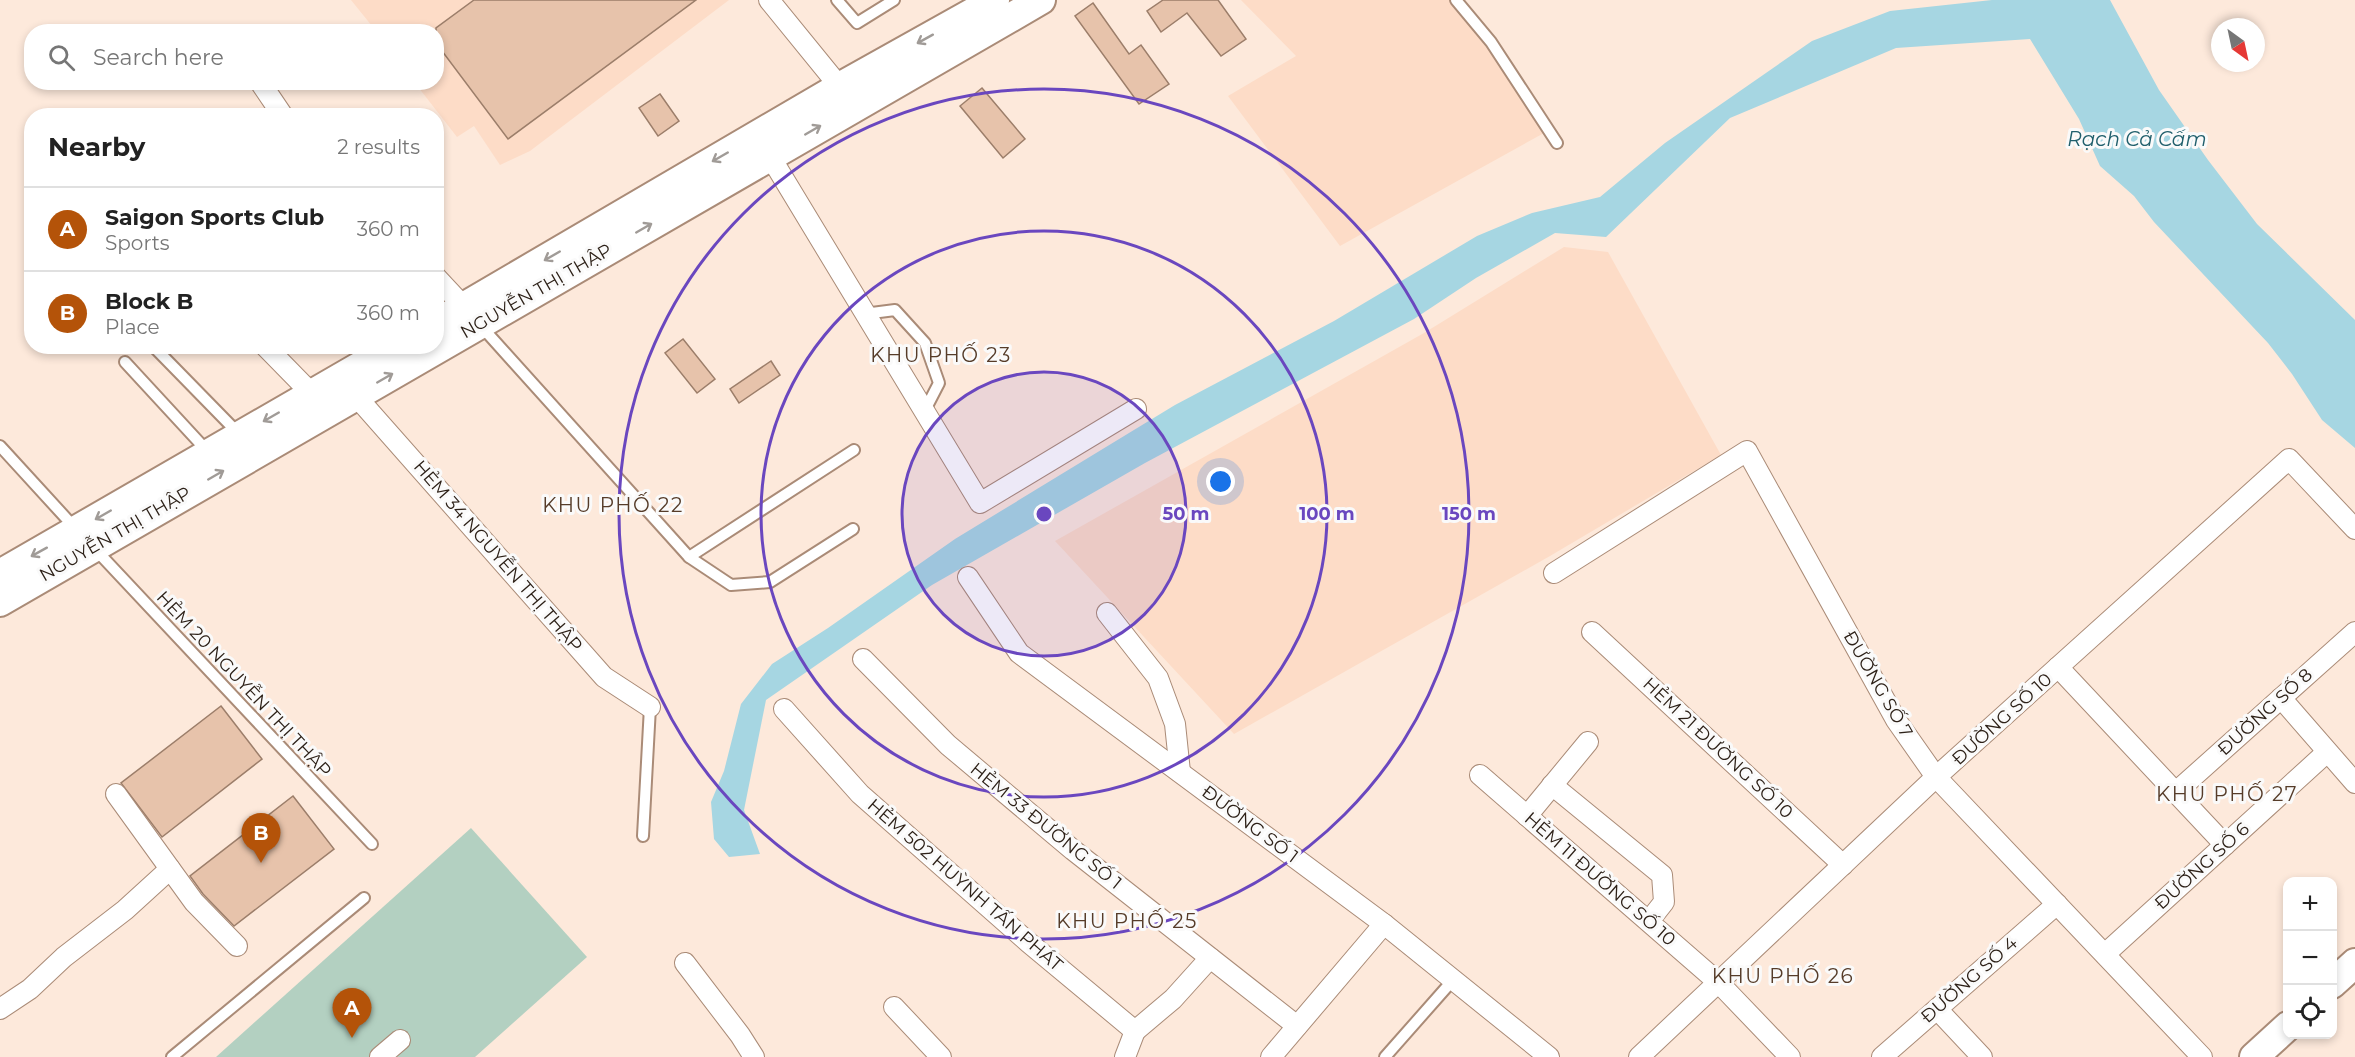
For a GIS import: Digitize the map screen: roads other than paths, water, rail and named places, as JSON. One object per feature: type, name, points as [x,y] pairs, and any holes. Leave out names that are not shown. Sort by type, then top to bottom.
[{"type":"main road","name":"NGUYỄN THỊ THẬP","points":[[848,97],[963,12],[995,0]]},
{"type":"main road","name":"NGUYỄN THỊ THẬP","points":[[444,334],[471,316],[848,97],[1041,0]]},
{"type":"main road","name":"NGUYỄN THỊ THẬP","points":[[444,321],[471,316]]},
{"type":"main road","name":"NGUYỄN THỊ THẬP","points":[[0,602],[85,538],[209,453],[381,354]]},
{"type":"main road","name":"NGUYỄN THỊ THẬP","points":[[0,574],[85,538],[355,395],[415,354]]},
{"type":"main road","points":[[2337,979],[2355,963]]},
{"type":"main road","points":[[2254,1057],[2283,1031]]},
{"type":"street","points":[[769,0],[848,97]]},
{"type":"street","points":[[265,90],[278,108]]},
{"type":"street","points":[[763,146],[980,503],[1136,409]]},
{"type":"street","points":[[444,286],[471,316]]},
{"type":"street","points":[[273,354],[312,394]]},
{"type":"street","name":"HẺM 34 NGUYỄN THỊ THẬP","points":[[355,395],[604,676],[650,708]]},
{"type":"street","name":"ĐƯỜNG SỐ 7","points":[[1554,573],[1747,451],[1896,720],[1936,777],[2202,1057]]},
{"type":"street","name":"ĐƯỜNG SỐ 10","points":[[1719,983],[1936,777],[2289,459],[2355,529]]},
{"type":"street","name":"ĐƯỜNG SỐ 1","points":[[968,577],[1019,653],[1384,924],[1549,1057]]},
{"type":"street","points":[[1107,613],[1158,678],[1175,724],[1180,772]]},
{"type":"street","name":"HẺM 21 ĐƯỜNG SỐ 10","points":[[1592,632],[1843,865]]},
{"type":"street","name":"ĐƯỜNG SỐ 8","points":[[2175,792],[2355,632]]},
{"type":"street","name":"HẺM 33 ĐƯỜNG SỐ 1","points":[[863,659],[948,745],[1073,850],[1297,1026]]},
{"type":"street","points":[[2058,667],[2225,845]]},
{"type":"street","points":[[2281,698],[2326,753],[2355,783]]},
{"type":"street","name":"HẺM 502 HUỲNH TẤN PHÁT","points":[[784,709],[860,794],[1028,942],[1135,1031]]},
{"type":"street","points":[[1527,816],[1588,742]]},
{"type":"street","name":"ĐƯỜNG SỐ 6","points":[[2105,954],[2326,753]]},
{"type":"street","name":"HẺM 11 ĐƯỜNG SỐ 10","points":[[1480,775],[1719,983],[1790,1057]]},
{"type":"street","points":[[1552,785],[1662,875],[1664,902],[1649,921]]},
{"type":"street","points":[[116,794],[194,902],[237,946]]},
{"type":"street","points":[[0,1009],[30,989],[64,957],[126,910],[170,870]]},
{"type":"street","name":"ĐƯỜNG SỐ 4","points":[[1882,1057],[2057,904]]},
{"type":"street","points":[[1271,1057],[1384,924]]},
{"type":"street","points":[[1125,1057],[1135,1031],[1173,999],[1210,958]]},
{"type":"street","points":[[685,963],[754,1057]]},
{"type":"street","points":[[1639,1057],[1719,983]]},
{"type":"street","points":[[894,1007],[941,1057]]},
{"type":"street","points":[[1936,1009],[1982,1057]]},
{"type":"street","points":[[380,1057],[400,1040]]},
{"type":"lane","points":[[837,0],[857,23],[894,0]]},
{"type":"lane","points":[[1456,0],[1491,42],[1557,143]]},
{"type":"lane","points":[[864,314],[895,310],[925,343],[939,383],[924,412]]},
{"type":"lane","points":[[471,316],[689,557],[731,585],[770,582],[853,529]]},
{"type":"lane","points":[[161,354],[240,435]]},
{"type":"lane","points":[[125,362],[209,453]]},
{"type":"lane","name":"HẺM 20 NGUYỄN THỊ THẬP","points":[[0,446],[372,844]]},
{"type":"lane","points":[[689,557],[854,450]]},
{"type":"lane","points":[[643,836],[650,708]]},
{"type":"lane","points":[[172,1057],[364,898]]},
{"type":"lane","points":[[1385,1057],[1453,980]]},
{"type":"water","name":"Rạch Cả Cấm","points":[[1992,0],[2110,0],[2159,90],[2257,224],[2355,320],[2355,448],[2322,420],[2292,374],[2268,343],[2154,222],[2134,196],[2100,166],[2079,119],[2030,39],[1896,48],[1730,118],[1606,237],[1555,233],[1476,278],[1414,319],[1145,463],[932,585],[766,700],[744,810],[760,854],[729,857],[714,839],[711,802],[724,771],[741,704],[772,664],[828,628],[955,539],[1175,405],[1334,321],[1477,236],[1532,213],[1600,197],[1665,143],[1812,41],[1890,11]]},
{"type":"place","name":"Block B","points":[[261,863]]},
{"type":"place","name":"Saigon Sports Club","points":[[352,1038]]},
{"type":"district","name":"KHU PHỐ 23","points":[[941,355]]},
{"type":"district","name":"KHU PHỐ 22","points":[[613,505]]},
{"type":"district","name":"KHU PHỐ 27","points":[[2227,794]]},
{"type":"district","name":"KHU PHỐ 25","points":[[1127,921]]},
{"type":"district","name":"KHU PHỐ 26","points":[[1783,976]]}]
